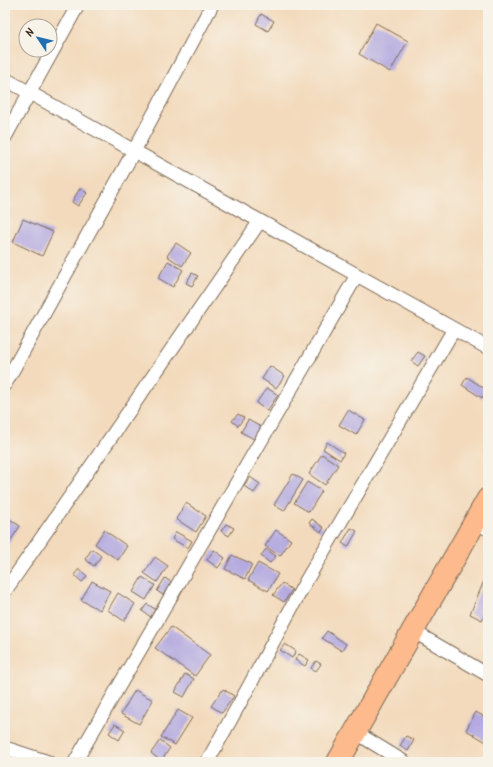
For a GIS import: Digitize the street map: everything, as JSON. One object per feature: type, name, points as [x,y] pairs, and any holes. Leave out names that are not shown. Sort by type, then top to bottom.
[{"type":"highway","points":[[338,762],[413,631],[482,526],[488,499]]},
{"type":"street","points":[[5,137],[78,5]]},
{"type":"street","points":[[5,384],[134,151],[212,5]]},
{"type":"street","points":[[5,78],[488,348]]},
{"type":"street","points":[[5,591],[260,221]]},
{"type":"street","points":[[75,762],[357,275]]},
{"type":"street","points":[[206,762],[306,581],[454,330]]},
{"type":"street","points":[[413,631],[488,675]]},
{"type":"street","points":[[355,732],[404,762]]},
{"type":"street","points":[[5,748],[48,762]]},
{"type":"building","points":[[261,14],[274,21],[268,31],[256,24]]},
{"type":"building","points":[[376,23],[408,41],[390,72],[359,54]]},
{"type":"building","points":[[80,188],[87,193],[78,206],[72,202]]},
{"type":"building","points":[[23,219],[53,232],[42,256],[13,242]]},
{"type":"building","points":[[176,243],[191,253],[182,266],[167,256]]},
{"type":"building","points":[[168,261],[183,270],[173,287],[158,278]]},
{"type":"building","points":[[192,273],[198,276],[192,286],[186,283]]},
{"type":"building","points":[[418,352],[425,356],[418,366],[411,361]]},
{"type":"building","points":[[270,366],[285,376],[276,388],[262,379]]},
{"type":"building","points":[[467,377],[487,390],[482,398],[462,385]]},
{"type":"building","points":[[267,388],[278,395],[267,411],[256,403]]},
{"type":"building","points":[[348,410],[365,420],[356,435],[339,425]]},
{"type":"building","points":[[238,414],[244,418],[238,426],[232,421]]},
{"type":"building","points":[[248,420],[261,427],[254,439],[241,432]]},
{"type":"building","points":[[327,442],[344,453],[340,460],[323,449]]},
{"type":"building","points":[[322,454],[338,465],[325,485],[309,474]]},
{"type":"building","points":[[293,474],[303,480],[284,511],[274,505]]},
{"type":"building","points":[[250,477],[260,484],[254,493],[244,486]]},
{"type":"building","points":[[307,482],[322,491],[309,512],[294,503]]},
{"type":"building","points":[[186,503],[206,516],[196,532],[176,519]]},
{"type":"building","points":[[5,516],[20,526],[5,549]]},
{"type":"building","points":[[312,519],[324,528],[321,532],[309,523]]},
{"type":"building","points":[[226,524],[234,528],[229,536],[221,531]]},
{"type":"building","points":[[351,528],[357,531],[348,547],[342,543]]},
{"type":"building","points":[[104,530],[127,546],[118,560],[95,544]]},
{"type":"building","points":[[276,530],[291,540],[280,556],[265,546]]},
{"type":"building","points":[[176,532],[192,541],[188,548],[172,539]]},
{"type":"building","points":[[92,549],[101,556],[94,566],[85,559]]},
{"type":"building","points":[[266,549],[276,556],[270,563],[261,556]]},
{"type":"building","points":[[214,550],[225,558],[218,568],[207,560]]},
{"type":"building","points":[[232,555],[252,564],[245,579],[225,569]]},
{"type":"building","points":[[155,557],[168,566],[157,582],[144,573]]},
{"type":"building","points":[[258,563],[278,574],[268,591],[248,580]]},
{"type":"building","points":[[79,569],[87,576],[82,582],[74,575]]},
{"type":"building","points":[[142,577],[155,585],[146,600],[133,592]]},
{"type":"building","points":[[165,578],[171,582],[163,595],[157,591]]},
{"type":"building","points":[[92,581],[110,591],[100,610],[81,600]]},
{"type":"building","points":[[484,581],[488,583],[488,606],[482,620],[470,614]]},
{"type":"building","points":[[282,583],[292,590],[284,602],[273,595]]},
{"type":"building","points":[[118,593],[135,604],[124,621],[108,610]]},
{"type":"building","points":[[147,604],[155,609],[151,617],[142,611]]},
{"type":"building","points":[[171,627],[210,655],[195,676],[155,648]]},
{"type":"building","points":[[327,631],[346,644],[342,651],[322,638]]},
{"type":"building","points":[[285,644],[296,651],[292,658],[280,650]]},
{"type":"building","points":[[299,654],[309,660],[305,666],[295,660]]},
{"type":"building","points":[[316,661],[321,664],[316,671],[311,668]]},
{"type":"building","points":[[185,674],[194,679],[184,697],[175,692]]},
{"type":"building","points":[[223,689],[234,696],[222,713],[211,706]]},
{"type":"building","points":[[135,690],[153,700],[139,724],[121,714]]},
{"type":"building","points":[[178,710],[192,718],[175,745],[161,737]]},
{"type":"building","points":[[476,712],[488,719],[488,743],[466,730]]},
{"type":"building","points":[[115,724],[125,730],[119,740],[109,733]]},
{"type":"building","points":[[406,736],[414,740],[408,751],[400,746]]},
{"type":"building","points":[[160,740],[170,748],[161,761],[151,753]]}]
